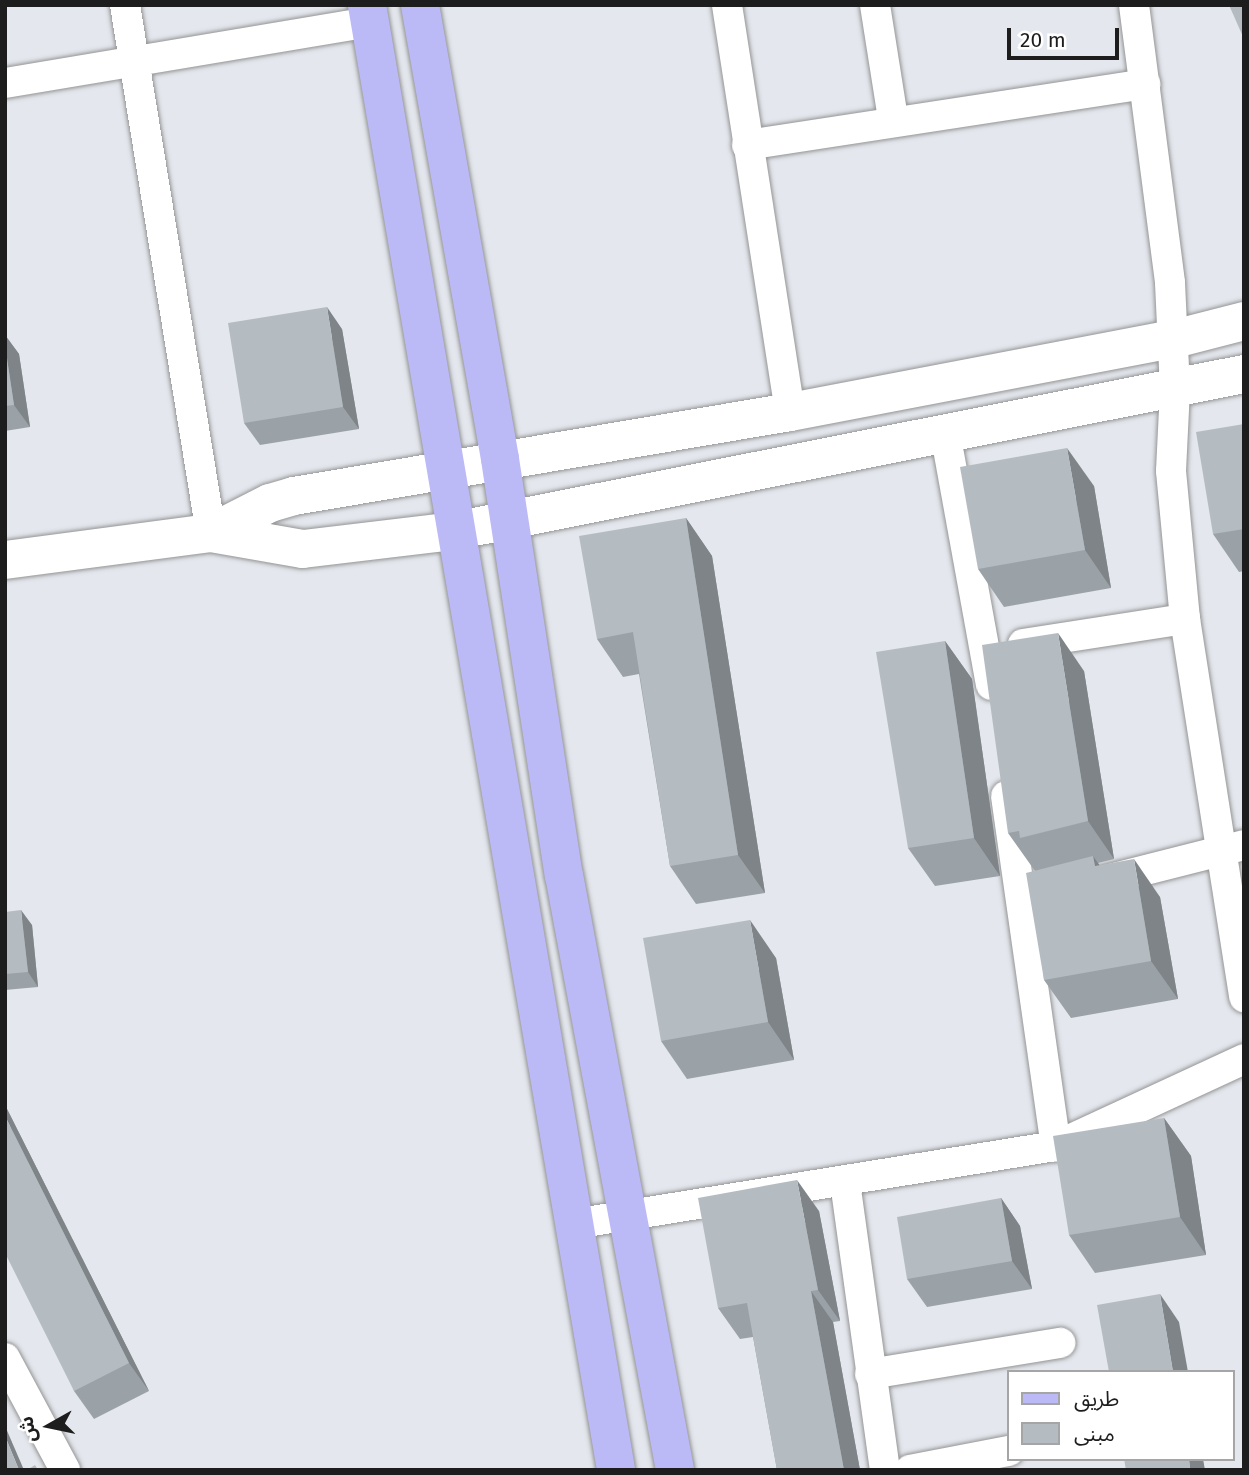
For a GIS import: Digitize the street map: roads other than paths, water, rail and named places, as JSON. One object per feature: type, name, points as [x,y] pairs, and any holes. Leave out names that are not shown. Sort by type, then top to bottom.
[{"type":"main road","points":[[420,5],[500,459],[564,875],[675,1470]]},
{"type":"main road","points":[[368,14],[616,1470]]},
{"type":"main road","points":[[516,884],[564,875]]},
{"type":"street","points":[[125,5],[211,533]]},
{"type":"street","points":[[727,5],[790,412]]},
{"type":"street","points":[[875,5],[893,119]]},
{"type":"street","points":[[1135,5],[1161,195],[1174,339],[1175,389],[1171,471],[1185,619],[1231,849],[1244,997]]},
{"type":"street","points":[[5,83],[133,61],[368,14]]},
{"type":"street","points":[[747,145],[893,119],[1145,84]]},
{"type":"street","points":[[211,533],[270,503],[294,496],[790,412],[1174,339],[1244,321]]},
{"type":"street","points":[[5,560],[211,533],[303,549],[454,531],[1244,374]]},
{"type":"street","points":[[945,432],[986,650],[995,716]]},
{"type":"street","points":[[986,650],[1185,619]]},
{"type":"street","points":[[1002,769],[1047,894],[1056,1146]]},
{"type":"street","points":[[1047,894],[1231,849]]},
{"type":"street","points":[[574,1224],[1056,1146],[1244,1059]]},
{"type":"street","points":[[845,1182],[885,1470]]},
{"type":"street","points":[[870,1374],[1060,1343]]},
{"type":"street","points":[[5,1358],[56,1467]]},
{"type":"street","points":[[910,1470],[1007,1451]]}]
